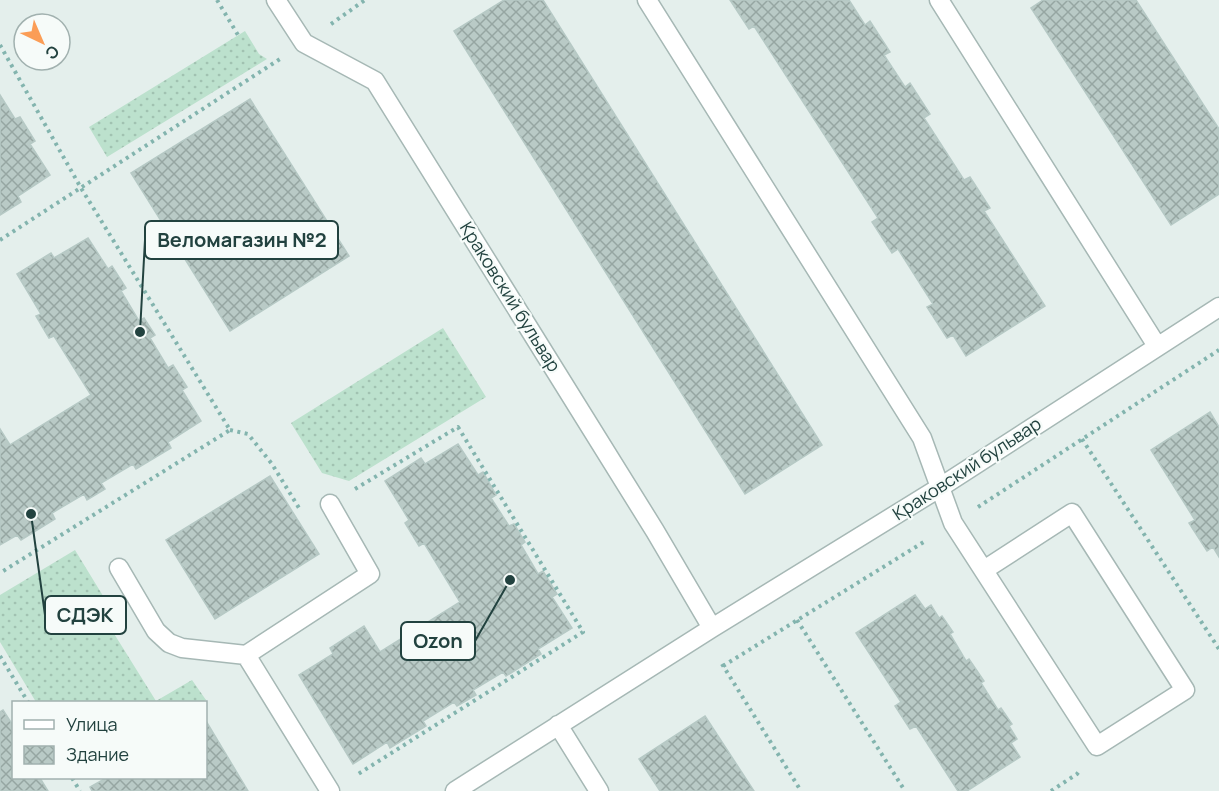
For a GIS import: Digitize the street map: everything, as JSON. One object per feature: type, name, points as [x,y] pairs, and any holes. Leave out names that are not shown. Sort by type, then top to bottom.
[{"type":"street","name":"Краковский бульвар","points":[[276,0],[304,43],[375,81],[655,531],[712,628]]},
{"type":"street","points":[[647,0],[922,438],[953,523],[1097,746],[1185,690],[1072,513],[984,570]]},
{"type":"street","points":[[939,0],[1157,346]]},
{"type":"street","name":"Краковский бульвар","points":[[455,791],[939,488],[1219,307]]},
{"type":"street","points":[[119,568],[156,631],[170,643],[182,648],[246,655],[370,574],[330,504]]},
{"type":"street","points":[[246,655],[330,791]]},
{"type":"street","points":[[558,725],[598,791]]},
{"type":"path","points":[[217,0],[238,35]]},
{"type":"path","points":[[0,240],[304,43],[365,0]]},
{"type":"path","points":[[0,45],[81,188],[230,430]]},
{"type":"path","points":[[0,573],[230,430],[248,434],[272,464],[305,519],[458,427],[583,632],[351,778]]},
{"type":"path","points":[[1082,439],[1219,649]]},
{"type":"path","points":[[797,620],[905,791]]},
{"type":"path","points":[[0,656],[27,701]]},
{"type":"path","points":[[719,660],[801,791]]},
{"type":"green space","points":[[245,31],[259,54],[267,59],[107,157],[89,127]]},
{"type":"green space","points":[[443,328],[486,397],[349,481],[322,473],[291,423]]},
{"type":"green space","points":[[75,550],[111,609],[103,616],[156,701],[35,701],[0,642],[0,595]]},
{"type":"green space","points":[[192,680],[206,700],[204,701],[156,701]]},
{"type":"building","points":[[504,0],[543,0],[822,445],[745,494],[454,31]]},
{"type":"building","points":[[730,0],[849,0],[865,25],[870,21],[890,52],[884,55],[905,87],[910,83],[930,114],[924,118],[964,180],[970,177],[990,208],[984,211],[1045,306],[966,356],[953,335],[947,338],[927,307],[933,304],[898,249],[892,253],[872,222],[878,218],[754,26],[749,29]]},
{"type":"building","points":[[1043,0],[1136,0],[1219,129],[1219,194],[1171,225],[1031,8]]},
{"type":"building","points":[[0,95],[15,119],[20,117],[35,141],[30,144],[50,175],[18,196],[21,202],[0,215]]},
{"type":"building","points":[[250,99],[349,256],[230,331],[131,173]]},
{"type":"building","points":[[88,238],[108,269],[112,266],[126,288],[121,291],[139,321],[144,318],[155,335],[150,338],[168,368],[173,365],[187,387],[182,390],[201,421],[168,442],[171,448],[136,469],[133,464],[101,483],[105,489],[87,500],[84,494],[52,513],[55,519],[21,540],[17,535],[0,545],[0,429],[10,445],[91,395],[54,336],[49,338],[36,316],[41,314],[17,274],[51,253],[54,258]]},
{"type":"building","points":[[1210,412],[1219,427],[1219,557],[1213,547],[1207,551],[1189,523],[1195,520],[1151,450]]},
{"type":"building","points":[[458,444],[478,475],[483,472],[496,495],[491,498],[509,526],[514,524],[525,542],[521,545],[538,574],[543,571],[557,594],[552,597],[572,628],[538,649],[541,654],[506,676],[503,672],[473,690],[476,695],[457,706],[454,702],[423,721],[426,726],[390,748],[387,742],[353,764],[299,675],[333,654],[330,648],[364,626],[380,652],[460,602],[424,543],[419,546],[405,523],[409,520],[385,481],[421,458],[425,464]]},
{"type":"building","points":[[270,476],[319,554],[215,619],[166,540]]},
{"type":"building","points":[[915,595],[925,609],[931,605],[939,618],[942,616],[953,632],[950,634],[966,661],[969,659],[984,681],[981,683],[998,710],[1001,708],[1012,724],[1009,726],[1017,739],[1011,743],[1020,757],[967,791],[958,791],[916,726],[910,729],[895,706],[901,702],[856,633]]},
{"type":"building","points":[[3,710],[12,724],[12,779],[41,779],[48,791],[0,791],[0,712]]},
{"type":"building","points":[[705,716],[754,791],[660,791],[639,759]]},
{"type":"building","points":[[207,723],[248,791],[92,791],[90,787],[104,779],[207,779]]},
{"type":"place","name":"Веломагазин №2","points":[[140,332]]},
{"type":"place","name":"СДЭК","points":[[31,514]]},
{"type":"place","name":"Ozon","points":[[510,580]]}]
